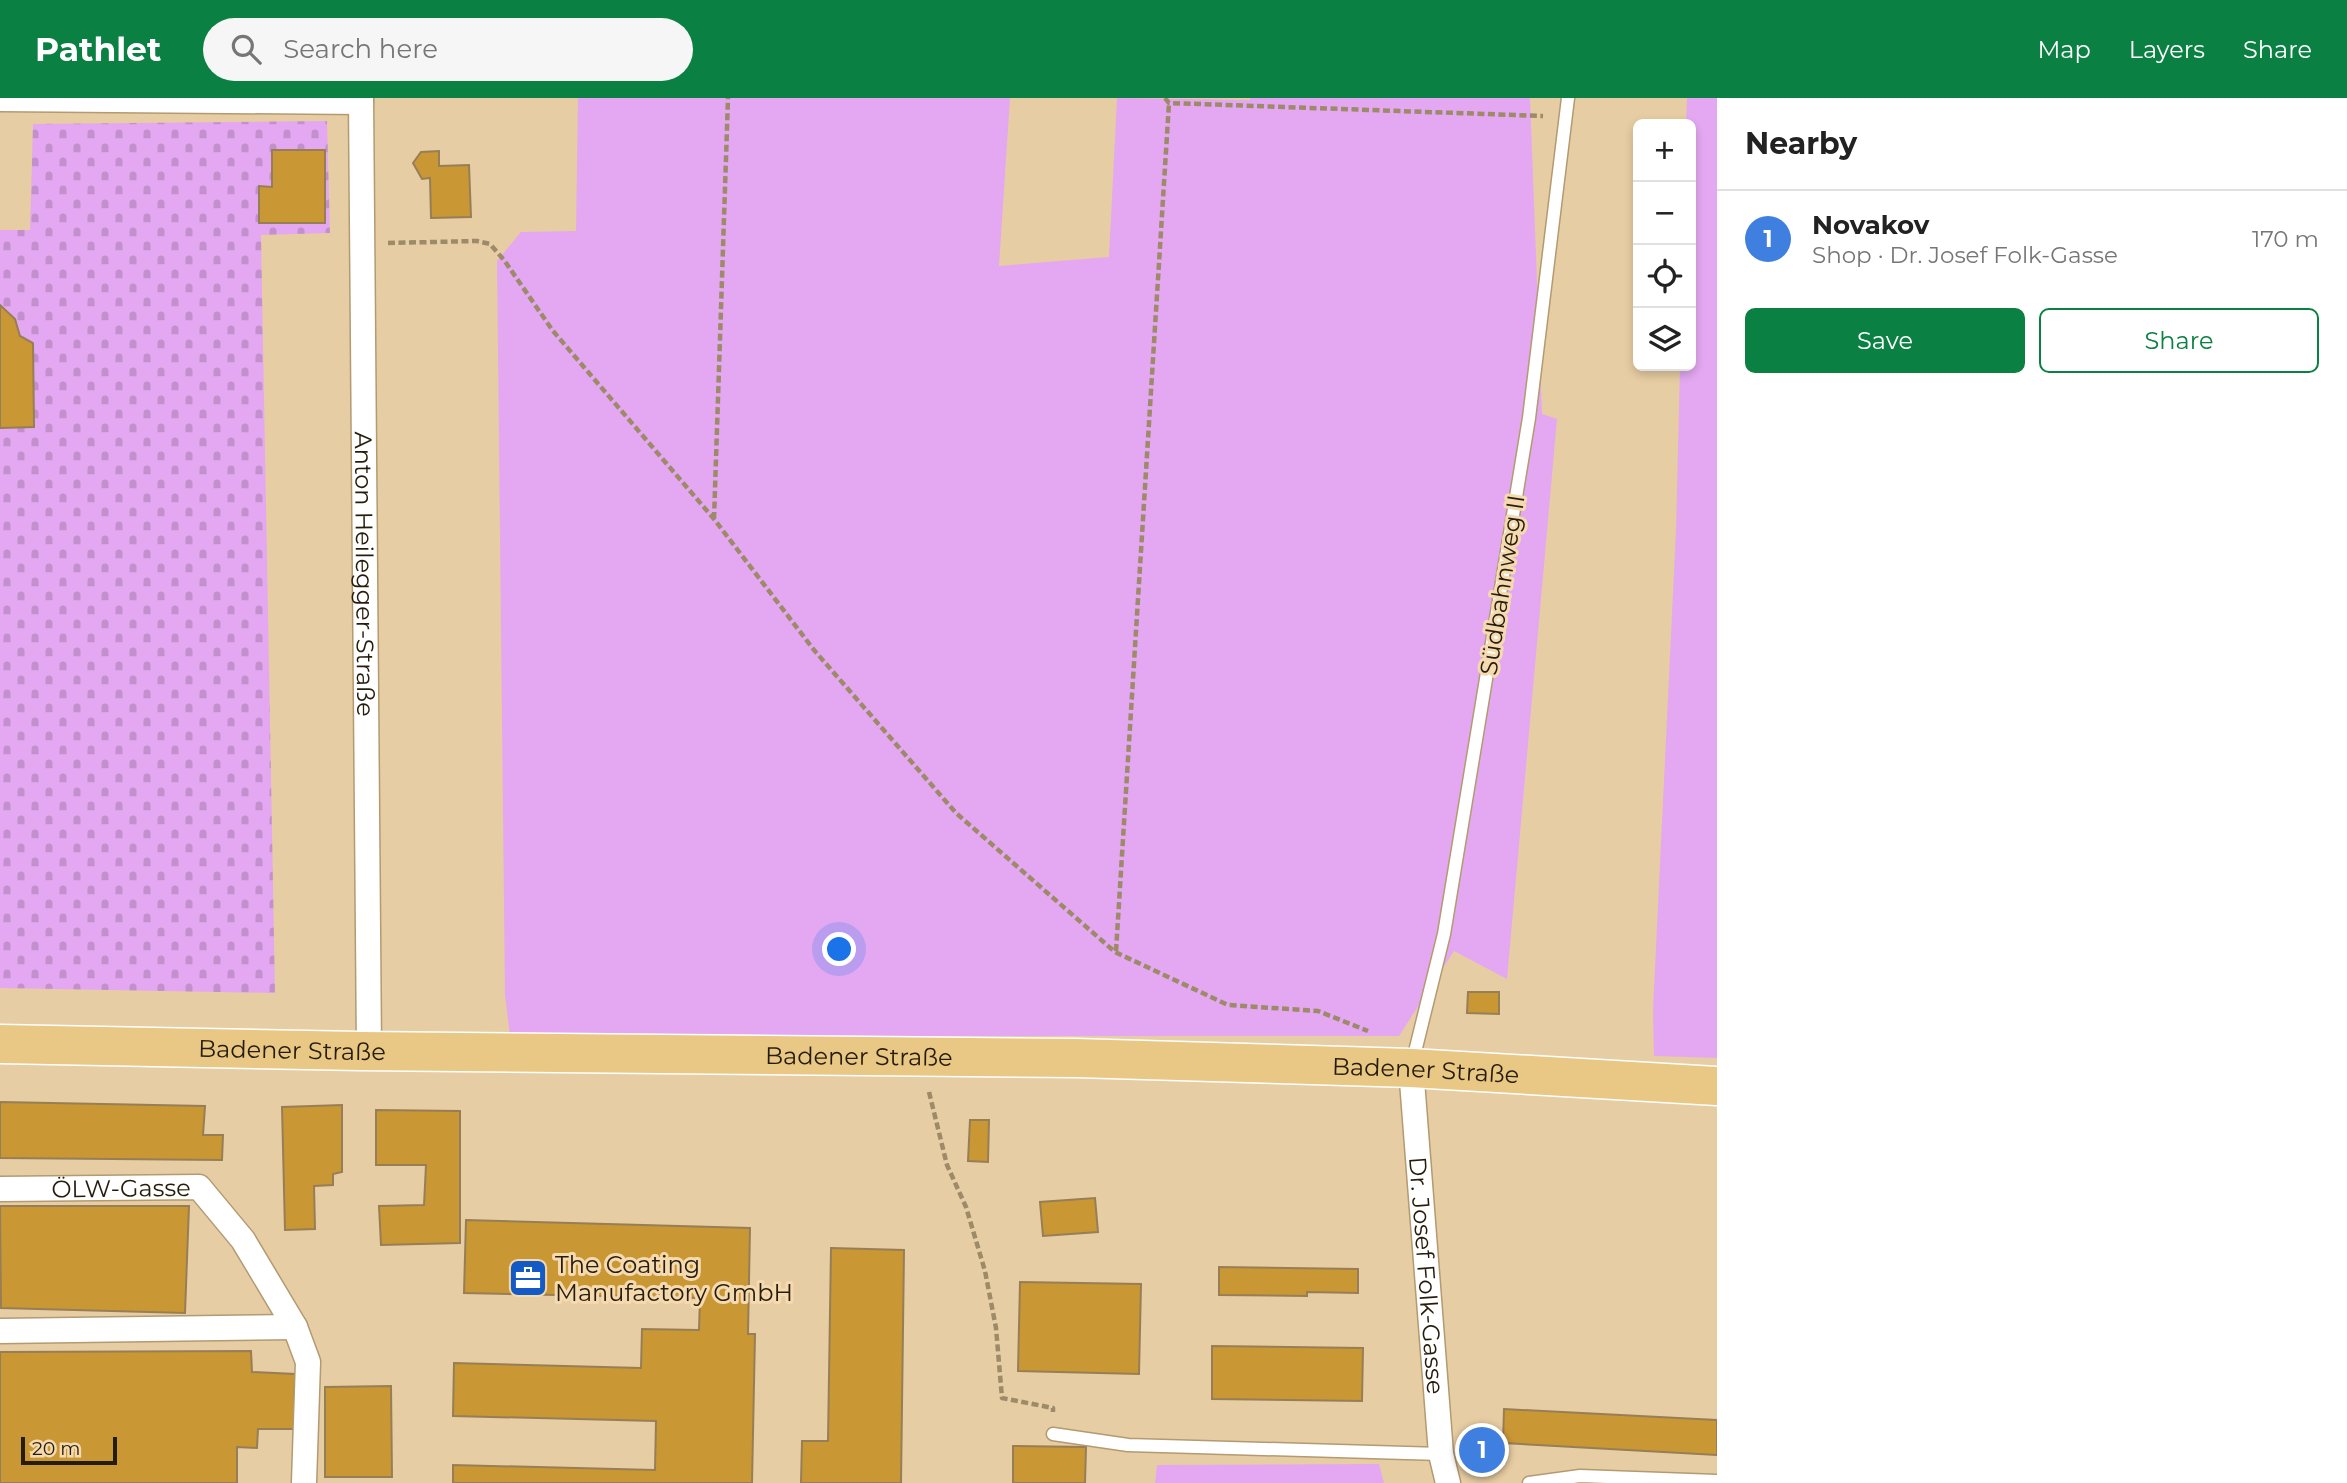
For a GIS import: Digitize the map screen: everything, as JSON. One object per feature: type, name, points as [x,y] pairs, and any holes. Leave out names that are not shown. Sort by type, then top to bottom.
[{"type":"main road","name":"Badener Straße","points":[[0,1044],[369,1051],[1076,1058],[1411,1068],[1717,1086]]},
{"type":"street","points":[[0,99],[360,100]]},
{"type":"street","name":"Anton Heilegger-Straße","points":[[360,100],[369,1051]]},
{"type":"street","name":"Dr. Josef Folk-Gasse","points":[[1411,1068],[1441,1454],[1448,1483]]},
{"type":"street","name":"ÖLW-Gasse","points":[[0,1189],[198,1188],[243,1240],[295,1327],[308,1362],[304,1483]]},
{"type":"street","points":[[0,1331],[295,1327]]},
{"type":"lane","name":"Südbahnweg II","points":[[1411,1068],[1444,934],[1529,418],[1568,98]]},
{"type":"lane","points":[[1053,1434],[1128,1445],[1441,1454]]},
{"type":"lane","points":[[1529,1483],[1580,1476],[1717,1481]]},
{"type":"path","points":[[714,519],[728,98]]},
{"type":"path","points":[[1115,953],[1169,103],[1166,98]]},
{"type":"path","points":[[1169,103],[1565,117]]},
{"type":"path","points":[[362,243],[477,241],[490,244],[553,331],[714,519],[814,650],[956,813],[1115,953],[1228,1005],[1318,1011],[1365,1029],[1411,1068]]},
{"type":"path","points":[[922,1057],[947,1165],[966,1207],[985,1271],[996,1328],[1002,1398],[1053,1408],[1053,1434]]},
{"type":"green space","points":[[578,98],[1010,98],[999,266],[1109,257],[1117,98],[1530,98],[1542,414],[1557,419],[1507,979],[1454,951],[1399,1036],[510,1036],[505,995],[497,261],[521,232],[576,231]]},
{"type":"green space","points":[[1687,98],[1717,98],[1717,1058],[1654,1056],[1653,1010],[1676,530],[1680,371],[1696,371],[1696,119],[1686,119]]},
{"type":"green space","points":[[327,121],[330,233],[261,235],[275,993],[0,988],[0,230],[30,230],[33,124]]},
{"type":"green space","points":[[1379,1464],[1384,1483],[1155,1483],[1157,1465]]},
{"type":"building","points":[[272,150],[325,150],[325,223],[259,223],[259,186],[272,187]]},
{"type":"building","points":[[439,151],[439,166],[469,165],[471,217],[431,218],[430,178],[422,179],[413,163],[421,152]]},
{"type":"building","points":[[0,305],[15,319],[20,336],[33,343],[34,427],[0,428]]},
{"type":"building","points":[[1468,992],[1499,992],[1499,1014],[1467,1013]]},
{"type":"building","points":[[0,1102],[205,1106],[203,1135],[223,1135],[222,1160],[0,1158]]},
{"type":"building","points":[[342,1105],[342,1172],[333,1174],[333,1185],[314,1186],[315,1229],[285,1230],[282,1107]]},
{"type":"building","points":[[376,1110],[460,1111],[460,1243],[381,1245],[379,1206],[424,1205],[426,1165],[376,1165]]},
{"type":"building","points":[[970,1120],[989,1120],[988,1162],[968,1161]]},
{"type":"building","points":[[1095,1198],[1098,1232],[1043,1236],[1040,1202]]},
{"type":"building","points":[[0,1206],[189,1206],[185,1313],[1,1308]]},
{"type":"building","points":[[466,1220],[750,1228],[748,1334],[755,1334],[752,1483],[453,1483],[453,1465],[655,1470],[656,1421],[453,1416],[454,1363],[641,1368],[642,1329],[699,1330],[700,1298],[464,1293]]},
{"type":"building","points":[[831,1248],[904,1250],[901,1483],[801,1483],[802,1441],[828,1441]]},
{"type":"building","points":[[1219,1267],[1358,1269],[1358,1293],[1307,1292],[1307,1296],[1219,1295]]},
{"type":"building","points":[[1020,1282],[1141,1284],[1139,1374],[1018,1371]]},
{"type":"building","points":[[1212,1346],[1363,1348],[1362,1401],[1212,1399]]},
{"type":"building","points":[[251,1351],[252,1372],[295,1374],[294,1429],[258,1429],[257,1448],[237,1447],[237,1483],[0,1483],[0,1352]]},
{"type":"building","points":[[391,1386],[392,1477],[325,1477],[325,1387]]},
{"type":"building","points":[[1504,1409],[1717,1420],[1717,1455],[1503,1443]]},
{"type":"building","points":[[1013,1446],[1086,1447],[1085,1483],[1013,1483]]},
{"type":"place","name":"The Coating Manufactory GmbH","points":[[528,1278]]},
{"type":"place","name":"Novakov","points":[[1482,1450]]}]
